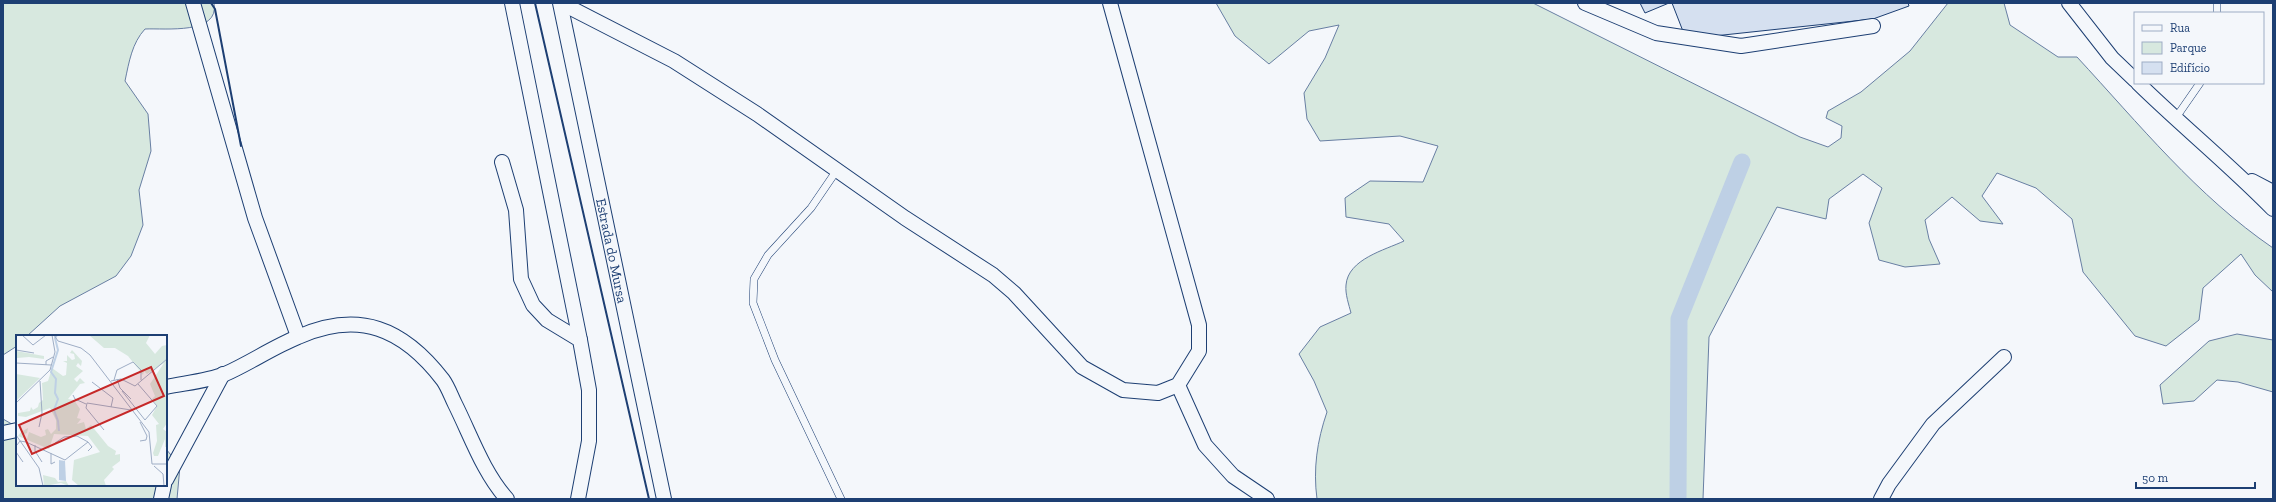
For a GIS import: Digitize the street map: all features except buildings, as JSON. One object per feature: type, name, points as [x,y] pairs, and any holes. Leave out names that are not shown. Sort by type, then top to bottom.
[{"type":"street","points":[[193,3],[255,218],[298,336]]},
{"type":"street","points":[[512,3],[589,390],[589,441],[578,499]]},
{"type":"street","points":[[561,3],[674,60],[757,114],[905,218],[993,275],[1014,293],[1082,367],[1123,390],[1158,393],[1178,384],[1199,351],[1199,325],[1110,3]]},
{"type":"street","name":"Estrada do Mursa","points":[[561,3],[664,499]]},
{"type":"street","points":[[1585,3],[1656,33],[1741,46],[1873,26]]},
{"type":"street","points":[[2069,3],[2112,58],[2134,79]]},
{"type":"street","points":[[2139,84],[2175,119],[2239,174],[2273,209]]},
{"type":"street","points":[[502,162],[516,210],[522,279],[524,286],[533,306],[547,320],[580,340]]},
{"type":"street","points":[[2239,174],[2273,192]]},
{"type":"street","points":[[167,387],[223,374],[298,336],[334,325],[356,323],[378,328],[397,336],[420,356],[443,380],[488,474],[507,499]]},
{"type":"street","points":[[1881,499],[1889,484],[1932,424],[2004,357]]},
{"type":"street","points":[[167,478],[223,374]]},
{"type":"street","points":[[1178,384],[1205,445],[1233,476],[1267,499]]},
{"type":"street","points":[[3,433],[16,430]]},
{"type":"street","points":[[161,499],[164,486]]},
{"type":"lane","points":[[2175,119],[2199,84]]},
{"type":"lane","points":[[837,170],[811,208],[768,255],[754,279],[752,303],[775,360],[841,499]]},
{"type":"green space","points":[[3,3],[214,3],[214,13],[209,20],[200,25],[177,29],[145,29],[137,40],[132,53],[125,81],[148,114],[151,151],[139,190],[143,225],[131,256],[116,276],[60,306],[28,335],[16,335],[16,347],[3,355]]},
{"type":"green space","points":[[1216,3],[1533,3],[1800,137],[1828,147],[1841,138],[1842,126],[1826,118],[1828,111],[1861,92],[1910,51],[1948,3],[2004,3],[2010,25],[2058,57],[2077,57],[2146,133],[2194,182],[2245,228],[2273,248],[2273,292],[2255,275],[2241,254],[2203,288],[2199,320],[2166,346],[2135,336],[2083,272],[2072,219],[2036,188],[1997,173],[1982,196],[2003,224],[1980,221],[1952,197],[1925,220],[1929,239],[1940,264],[1905,267],[1879,260],[1869,223],[1882,188],[1863,174],[1829,199],[1826,219],[1777,207],[1709,337],[1703,499],[1317,499],[1315,477],[1318,444],[1327,412],[1314,381],[1299,354],[1320,327],[1351,313],[1346,285],[1348,276],[1353,268],[1360,262],[1378,252],[1404,241],[1389,224],[1346,217],[1345,198],[1370,181],[1423,182],[1438,146],[1400,136],[1320,141],[1307,119],[1304,93],[1325,58],[1339,25],[1309,31],[1269,64],[1235,36]]},
{"type":"green space","points":[[2237,334],[2273,340],[2273,392],[2238,382],[2217,380],[2194,401],[2163,404],[2160,385],[2209,341]]},
{"type":"green space","points":[[3,419],[16,426],[16,486],[167,486],[167,450],[180,466],[177,499],[3,499]]},
{"type":"waterway","points":[[1678,499],[1679,319],[1742,162]]},
{"type":"wall","points":[[211,3],[215,9],[241,146]]},
{"type":"wall","points":[[535,3],[649,499]]}]
